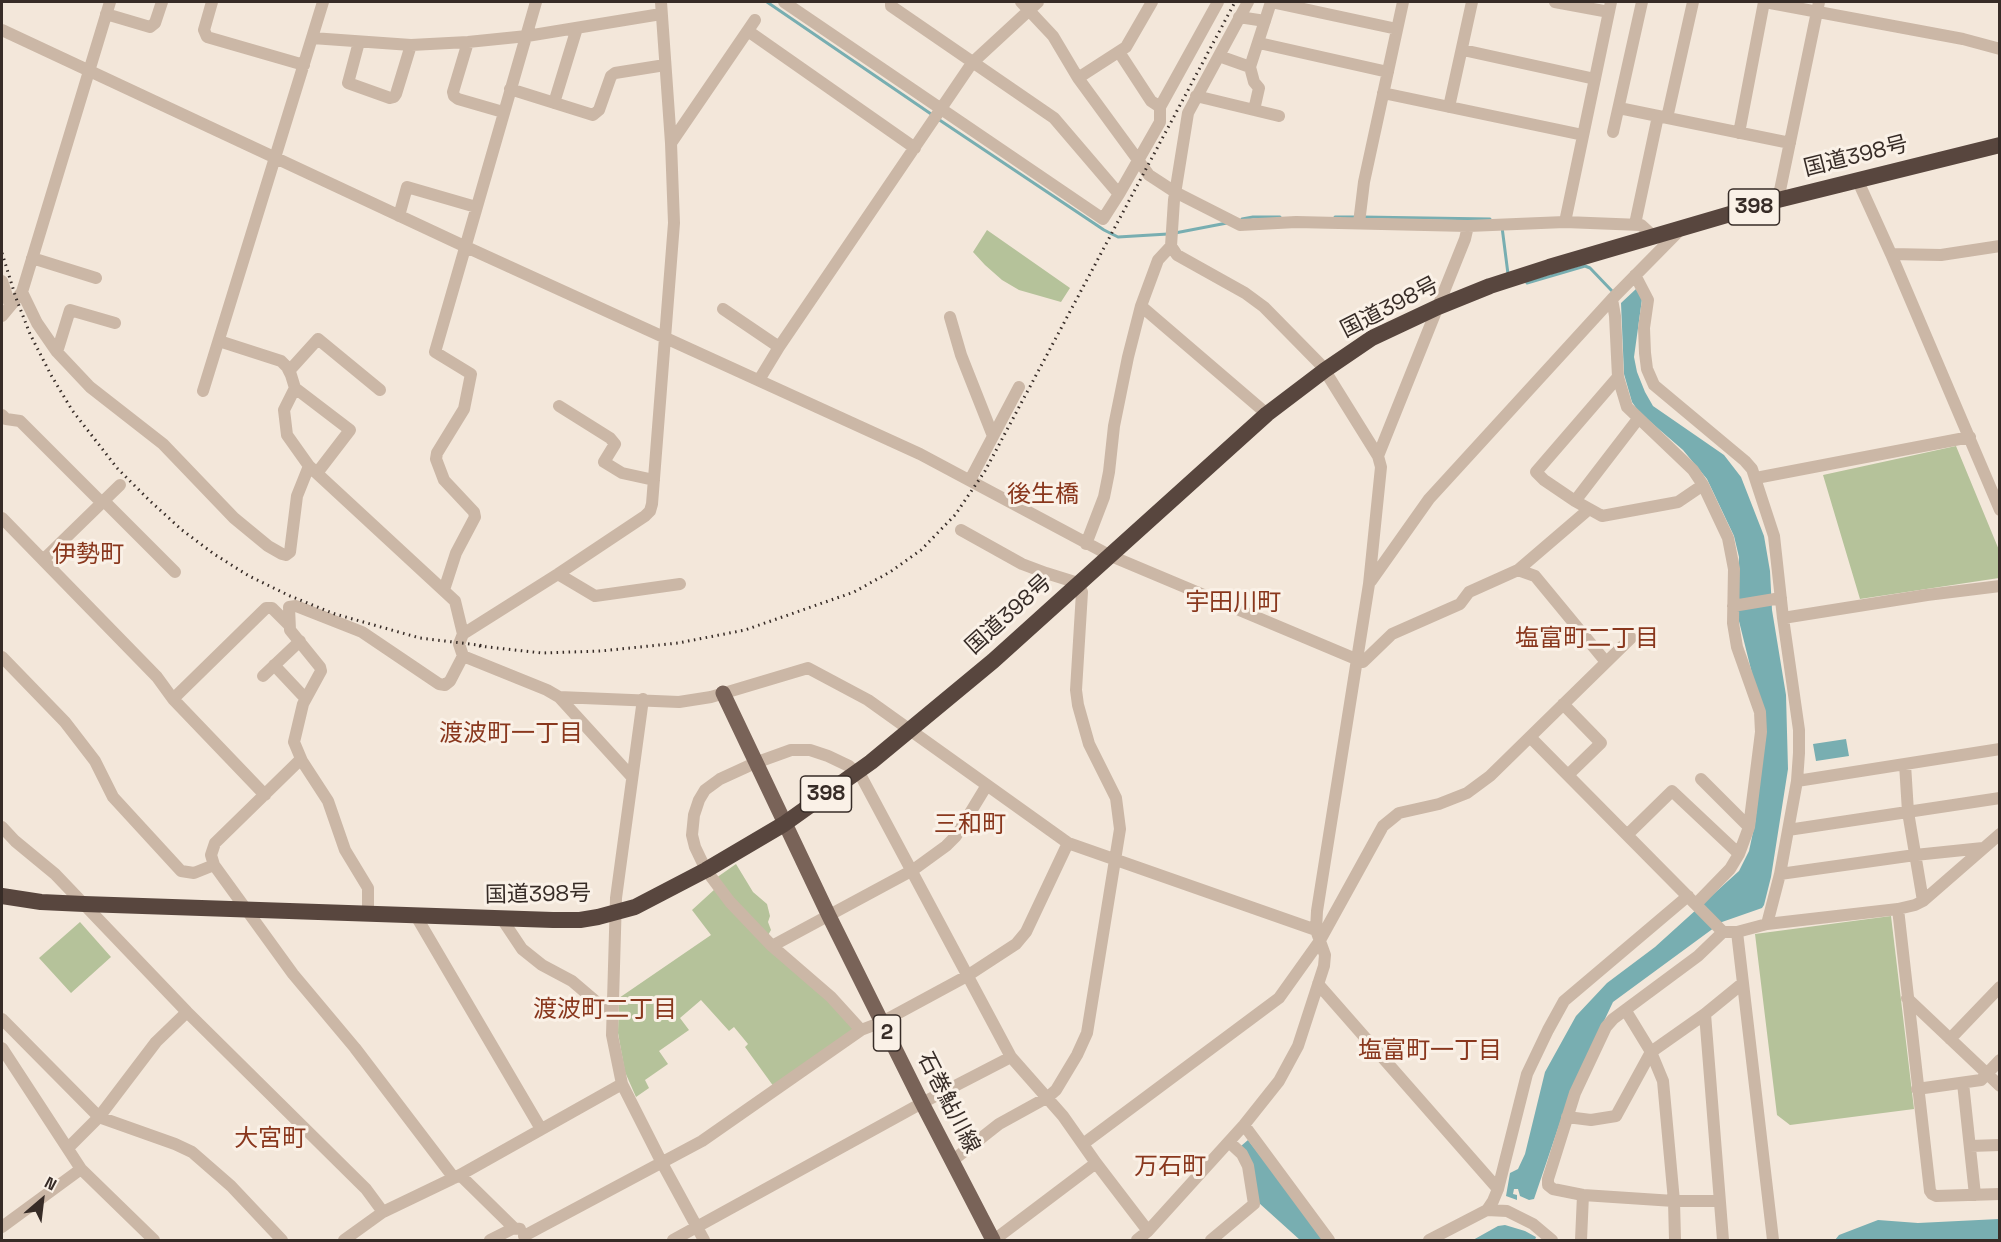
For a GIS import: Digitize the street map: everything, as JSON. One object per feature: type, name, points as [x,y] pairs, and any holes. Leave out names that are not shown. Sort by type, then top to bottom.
[{"type":"highway","name":"国道398号","points":[[2,897],[84,904],[502,919],[580,920],[616,914],[655,898],[784,824],[856,772],[993,661],[1267,414],[1372,338],[1438,307],[1509,280],[1778,200],[2000,145]]},
{"type":"main road","name":"石巻鮎川線","points":[[723,693],[829,916],[922,1103],[994,1240]]},
{"type":"street","points":[[2,316],[21,292],[108,8],[150,27],[156,23],[162,2]]},
{"type":"street","points":[[212,2],[204,30],[207,37],[304,65]]},
{"type":"street","points":[[203,391],[323,2]]},
{"type":"street","points":[[444,590],[456,553],[475,517],[474,512],[444,480],[436,459],[437,453],[464,409],[471,374],[435,352],[536,2]]},
{"type":"street","points":[[784,2],[1103,219],[1160,122],[1160,107],[1218,2]]},
{"type":"street","points":[[800,13],[807,2]]},
{"type":"street","points":[[891,2],[891,6],[1054,118],[1119,194]]},
{"type":"street","points":[[1078,78],[1119,52],[1131,41],[1152,2]]},
{"type":"street","points":[[1137,1240],[1148,1231],[1244,1125],[1286,1070],[1298,1046],[1318,984],[1325,955],[1317,936],[1317,911],[1369,584],[1381,467],[1378,456],[1325,370],[1264,307],[1245,293],[1177,255],[1171,238],[1175,192],[1188,113],[1248,2]]},
{"type":"street","points":[[1254,111],[1259,88],[1254,82],[1250,67],[1271,2],[1397,29]]},
{"type":"street","points":[[1359,219],[1403,2]]},
{"type":"street","points":[[1449,107],[1472,2]]},
{"type":"street","points":[[1555,2],[1610,7],[1565,222]]},
{"type":"street","points":[[1613,132],[1642,2]]},
{"type":"street","points":[[1635,224],[1693,2]]},
{"type":"street","points":[[1739,133],[1764,2],[1818,6],[2000,49]]},
{"type":"street","points":[[759,380],[779,347],[972,63],[1030,5],[1053,36],[1078,78],[1149,175],[1175,192],[1240,225],[1359,219],[1468,226],[1565,222],[1635,224],[1641,225],[1653,236]]},
{"type":"street","points":[[1778,200],[1818,6]]},
{"type":"street","points":[[312,38],[411,45],[468,42],[577,28],[661,8],[671,143],[674,223],[650,511],[558,574],[463,634]]},
{"type":"street","points":[[1239,17],[1265,21]]},
{"type":"street","points":[[671,143],[756,20]]},
{"type":"street","points":[[554,103],[577,28]]},
{"type":"street","points":[[2,30],[399,216],[920,454],[1086,544],[1363,662],[1392,634],[1460,604],[1469,592],[1518,570],[1588,510]]},
{"type":"street","points":[[748,31],[915,148]]},
{"type":"street","points":[[359,42],[348,83],[390,98],[396,94],[411,45]]},
{"type":"street","points":[[468,42],[453,92],[454,96],[503,112]]},
{"type":"street","points":[[1259,44],[1388,72]]},
{"type":"street","points":[[1463,50],[1595,79]]},
{"type":"street","points":[[1119,52],[1151,101],[1160,107]]},
{"type":"street","points":[[1219,56],[1250,67]]},
{"type":"street","points":[[510,89],[593,115],[599,111],[611,76],[665,65]]},
{"type":"street","points":[[1383,93],[1583,135]]},
{"type":"street","points":[[1196,96],[1279,116]]},
{"type":"street","points":[[1618,108],[1790,143]]},
{"type":"street","points":[[1857,179],[2000,510]]},
{"type":"street","points":[[399,216],[406,187],[476,207]]},
{"type":"street","points":[[1378,456],[1465,239],[1468,226]]},
{"type":"street","points":[[1369,584],[1429,499],[1612,299],[1681,229]]},
{"type":"street","points":[[1086,544],[1104,497],[1114,426],[1141,306],[1158,260],[1171,238]]},
{"type":"street","points":[[1891,254],[1941,255],[2000,246]]},
{"type":"street","points":[[32,258],[96,278]]},
{"type":"street","points":[[1635,275],[1648,300],[1644,328],[1645,353],[1647,369],[1654,385],[1745,461],[1756,478],[1774,536],[1799,730],[1797,781],[1780,874],[1767,924]]},
{"type":"street","points":[[2,281],[10,305]]},
{"type":"street","points":[[21,292],[37,323],[57,352],[102,397],[163,444],[234,518],[268,546],[286,555],[290,552],[297,496],[313,470],[350,430],[295,388],[289,371],[281,361],[219,341]]},
{"type":"street","points":[[1486,1210],[1498,1189],[1527,1074],[1564,1001],[1694,903],[1730,869],[1739,854],[1749,827],[1761,732],[1760,712],[1737,647],[1732,606],[1734,568],[1728,538],[1703,485],[1692,470],[1627,407],[1618,377],[1612,299]]},
{"type":"street","points":[[1141,306],[1267,414]]},
{"type":"street","points":[[723,309],[779,347]]},
{"type":"street","points":[[57,352],[70,310],[115,323]]},
{"type":"street","points":[[950,317],[961,355],[993,436]]},
{"type":"street","points":[[289,371],[318,339],[380,390]]},
{"type":"street","points":[[1618,377],[1536,471],[1544,480],[1588,510],[1602,516],[1678,502],[1703,485]]},
{"type":"street","points":[[970,480],[1019,387]]},
{"type":"street","points":[[295,388],[284,410],[286,435],[313,470],[455,601],[463,634],[459,646],[463,656],[559,697],[632,777]]},
{"type":"street","points":[[559,406],[610,438],[615,444],[604,462],[622,473],[654,480]]},
{"type":"street","points":[[2,415],[6,419],[20,421],[175,572]]},
{"type":"street","points":[[1575,501],[1638,419]]},
{"type":"street","points":[[1756,478],[1970,437]]},
{"type":"street","points":[[43,561],[120,485]]},
{"type":"street","points":[[2,518],[157,677],[173,699],[265,795]]},
{"type":"street","points":[[952,1161],[999,1124],[1048,1097],[1056,1090],[1087,1033],[1120,829],[1116,798],[1089,744],[1078,705],[1076,690],[1082,592],[1078,583],[1022,564],[961,530]]},
{"type":"street","points":[[1518,570],[1534,576],[1606,662]]},
{"type":"street","points":[[558,574],[595,596],[680,584]]},
{"type":"street","points":[[1783,618],[2000,586]]},
{"type":"street","points":[[1732,606],[1781,598]]},
{"type":"street","points":[[368,914],[368,888],[345,850],[328,801],[301,759],[294,742],[305,698],[321,671],[290,630],[289,607],[296,606],[362,632],[439,684],[445,685],[450,681],[463,656]]},
{"type":"street","points":[[173,699],[266,608],[272,608],[289,625]]},
{"type":"street","points":[[1083,1144],[1273,1004],[1383,826],[1399,813],[1439,804],[1467,793],[1490,776],[1631,638]]},
{"type":"street","points":[[263,676],[300,641]]},
{"type":"street","points":[[2,657],[65,722],[95,761],[113,797],[127,815],[181,871],[194,873],[214,865]]},
{"type":"street","points":[[274,665],[305,698]]},
{"type":"street","points":[[559,697],[679,702],[723,693],[808,668],[868,700],[1068,843],[1317,936]]},
{"type":"street","points":[[643,699],[616,898],[612,1035],[622,1084],[704,1240]]},
{"type":"street","points":[[1563,704],[1601,743],[1569,775]]},
{"type":"street","points":[[1530,736],[1721,930],[1737,932],[1767,924],[1898,909],[1923,901],[2000,834]]},
{"type":"street","points":[[1797,781],[2000,749]]},
{"type":"street","points":[[861,1030],[831,998],[772,946],[730,902],[706,870],[695,847],[692,835],[694,815],[705,790],[720,779],[791,750],[810,750],[828,756],[862,778],[1011,1057],[1048,1097],[1148,1231]]},
{"type":"street","points":[[301,759],[215,843],[211,855],[214,865],[293,974],[457,1177],[514,1228],[519,1228],[526,1238],[702,1141],[861,1030],[882,1022],[967,976],[1016,944],[1026,932],[1068,843]]},
{"type":"street","points":[[1905,764],[1908,812],[1923,901]]},
{"type":"street","points":[[1701,779],[1749,827]]},
{"type":"street","points":[[772,946],[913,870],[946,846],[956,836],[987,785]]},
{"type":"street","points":[[1627,835],[1672,791],[1739,854]]},
{"type":"street","points":[[1788,830],[2000,798]]},
{"type":"street","points":[[2,828],[55,874],[187,1012],[366,1189],[383,1212]]},
{"type":"street","points":[[1780,874],[1983,848]]},
{"type":"street","points":[[1898,909],[1917,1089],[1932,1194],[2000,1194]]},
{"type":"street","points":[[416,916],[541,1129]]},
{"type":"street","points":[[502,919],[522,949],[542,964],[572,981],[613,1016]]},
{"type":"street","points":[[1719,1201],[1674,1201],[1583,1195],[1553,1189],[1548,1185],[1548,1179],[1575,1093],[1606,1027],[1612,1019],[1626,1011],[1698,956],[1721,930]]},
{"type":"street","points":[[1737,932],[1773,1240]]},
{"type":"street","points":[[1567,1118],[1592,1120],[1616,1116],[1651,1052],[1705,1014],[1743,983]]},
{"type":"street","points":[[1318,984],[1498,1189]]},
{"type":"street","points":[[1950,1040],[2000,987]]},
{"type":"street","points":[[1907,998],[2000,1086]]},
{"type":"street","points":[[1626,1011],[1651,1052],[1663,1081],[1674,1201],[1675,1240]]},
{"type":"street","points":[[68,1148],[99,1118],[156,1042],[187,1012]]},
{"type":"street","points":[[1705,1014],[1723,1240]]},
{"type":"street","points":[[2,1019],[99,1118],[192,1152],[231,1186],[282,1240]]},
{"type":"street","points":[[2,1048],[81,1169],[154,1240]]},
{"type":"street","points":[[673,1240],[922,1103],[1011,1057]]},
{"type":"street","points":[[1917,1089],[1981,1080],[2000,1060]]},
{"type":"street","points":[[1963,1083],[1975,1195]]},
{"type":"street","points":[[344,1240],[383,1212],[457,1177],[622,1084]]},
{"type":"street","points":[[1244,1125],[1329,1240]]},
{"type":"street","points":[[1211,1240],[1254,1204],[1248,1166],[1242,1154],[1229,1142]]},
{"type":"street","points":[[1970,1146],[2000,1144]]},
{"type":"street","points":[[994,1240],[1096,1163]]},
{"type":"street","points":[[2,1227],[81,1169]]},
{"type":"street","points":[[1581,1240],[1583,1195]]},
{"type":"street","points":[[1429,1240],[1486,1210],[1507,1211],[1533,1224],[1552,1240]]},
{"type":"street","points":[[490,1240],[514,1228]]},
{"type":"green space","points":[[987,230],[1070,288],[1061,302],[1019,290],[1002,280],[985,265],[973,252]]},
{"type":"green space","points":[[1956,446],[1999,550],[1999,578],[1860,599],[1823,475]]},
{"type":"green space","points":[[736,864],[753,892],[767,904],[771,930],[767,937],[716,878]]},
{"type":"green space","points":[[715,889],[856,1028],[774,1087],[745,1047],[748,1044],[734,1027],[729,1031],[701,1000],[680,1018],[689,1030],[659,1051],[668,1064],[645,1080],[649,1088],[636,1097],[625,1072],[618,1033],[619,998],[711,935],[692,910]]},
{"type":"green space","points":[[1891,916],[1914,1109],[1790,1125],[1777,1115],[1755,934]]},
{"type":"green space","points":[[80,922],[111,957],[71,993],[39,958]]},
{"type":"water","points":[[1636,289],[1642,299],[1634,357],[1645,392],[1653,406],[1724,455],[1741,477],[1764,536],[1770,571],[1772,610],[1786,695],[1788,769],[1771,877],[1764,905],[1762,908],[1722,922],[1613,1002],[1570,1093],[1534,1199],[1529,1200],[1520,1196],[1518,1189],[1514,1189],[1513,1194],[1517,1195],[1517,1200],[1506,1196],[1510,1173],[1518,1169],[1525,1154],[1545,1072],[1576,1016],[1607,983],[1655,947],[1739,871],[1749,851],[1755,823],[1766,730],[1736,609],[1739,557],[1734,536],[1707,479],[1683,450],[1639,412],[1632,402],[1624,374],[1621,303]]},
{"type":"water","points":[[1846,739],[1849,756],[1816,761],[1813,744]]},
{"type":"water","points":[[1248,1140],[1325,1240],[1300,1240],[1259,1203],[1241,1146]]},
{"type":"water","points":[[1999,1219],[1999,1240],[1835,1240],[1839,1235],[1878,1220],[1918,1223]]},
{"type":"water","points":[[1505,1225],[1525,1231],[1536,1237],[1535,1240],[1473,1240],[1498,1226]]},
{"type":"waterway","points":[[767,2],[934,116]]},
{"type":"waterway","points":[[938,119],[1104,230],[1118,237],[1168,234]]},
{"type":"waterway","points":[[1242,219],[1280,217]]},
{"type":"waterway","points":[[1335,217],[1355,217]]},
{"type":"waterway","points":[[1362,217],[1490,219]]},
{"type":"waterway","points":[[1175,233],[1227,223]]},
{"type":"waterway","points":[[1502,227],[1508,274]]},
{"type":"waterway","points":[[1527,283],[1585,266],[1590,268],[1612,291]]},
{"type":"railway","points":[[479,646],[542,653],[601,651],[678,643],[745,630],[854,592],[890,572],[921,550],[955,515],[985,471],[1235,2]]},
{"type":"railway","points":[[2,253],[30,334],[72,410],[117,468],[182,530],[249,576],[335,614],[420,638],[486,646]]},
{"type":"district","name":"後生橋","points":[[1043,495]]},
{"type":"district","name":"伊勢町","points":[[88,555]]},
{"type":"district","name":"宇田川町","points":[[1233,603]]},
{"type":"district","name":"塩富町二丁目","points":[[1587,639]]},
{"type":"district","name":"渡波町一丁目","points":[[511,734]]},
{"type":"district","name":"三和町","points":[[970,825]]},
{"type":"district","name":"渡波町二丁目","points":[[605,1010]]},
{"type":"district","name":"塩富町一丁目","points":[[1430,1051]]},
{"type":"district","name":"大宮町","points":[[270,1139]]},
{"type":"district","name":"万石町","points":[[1170,1167]]}]
